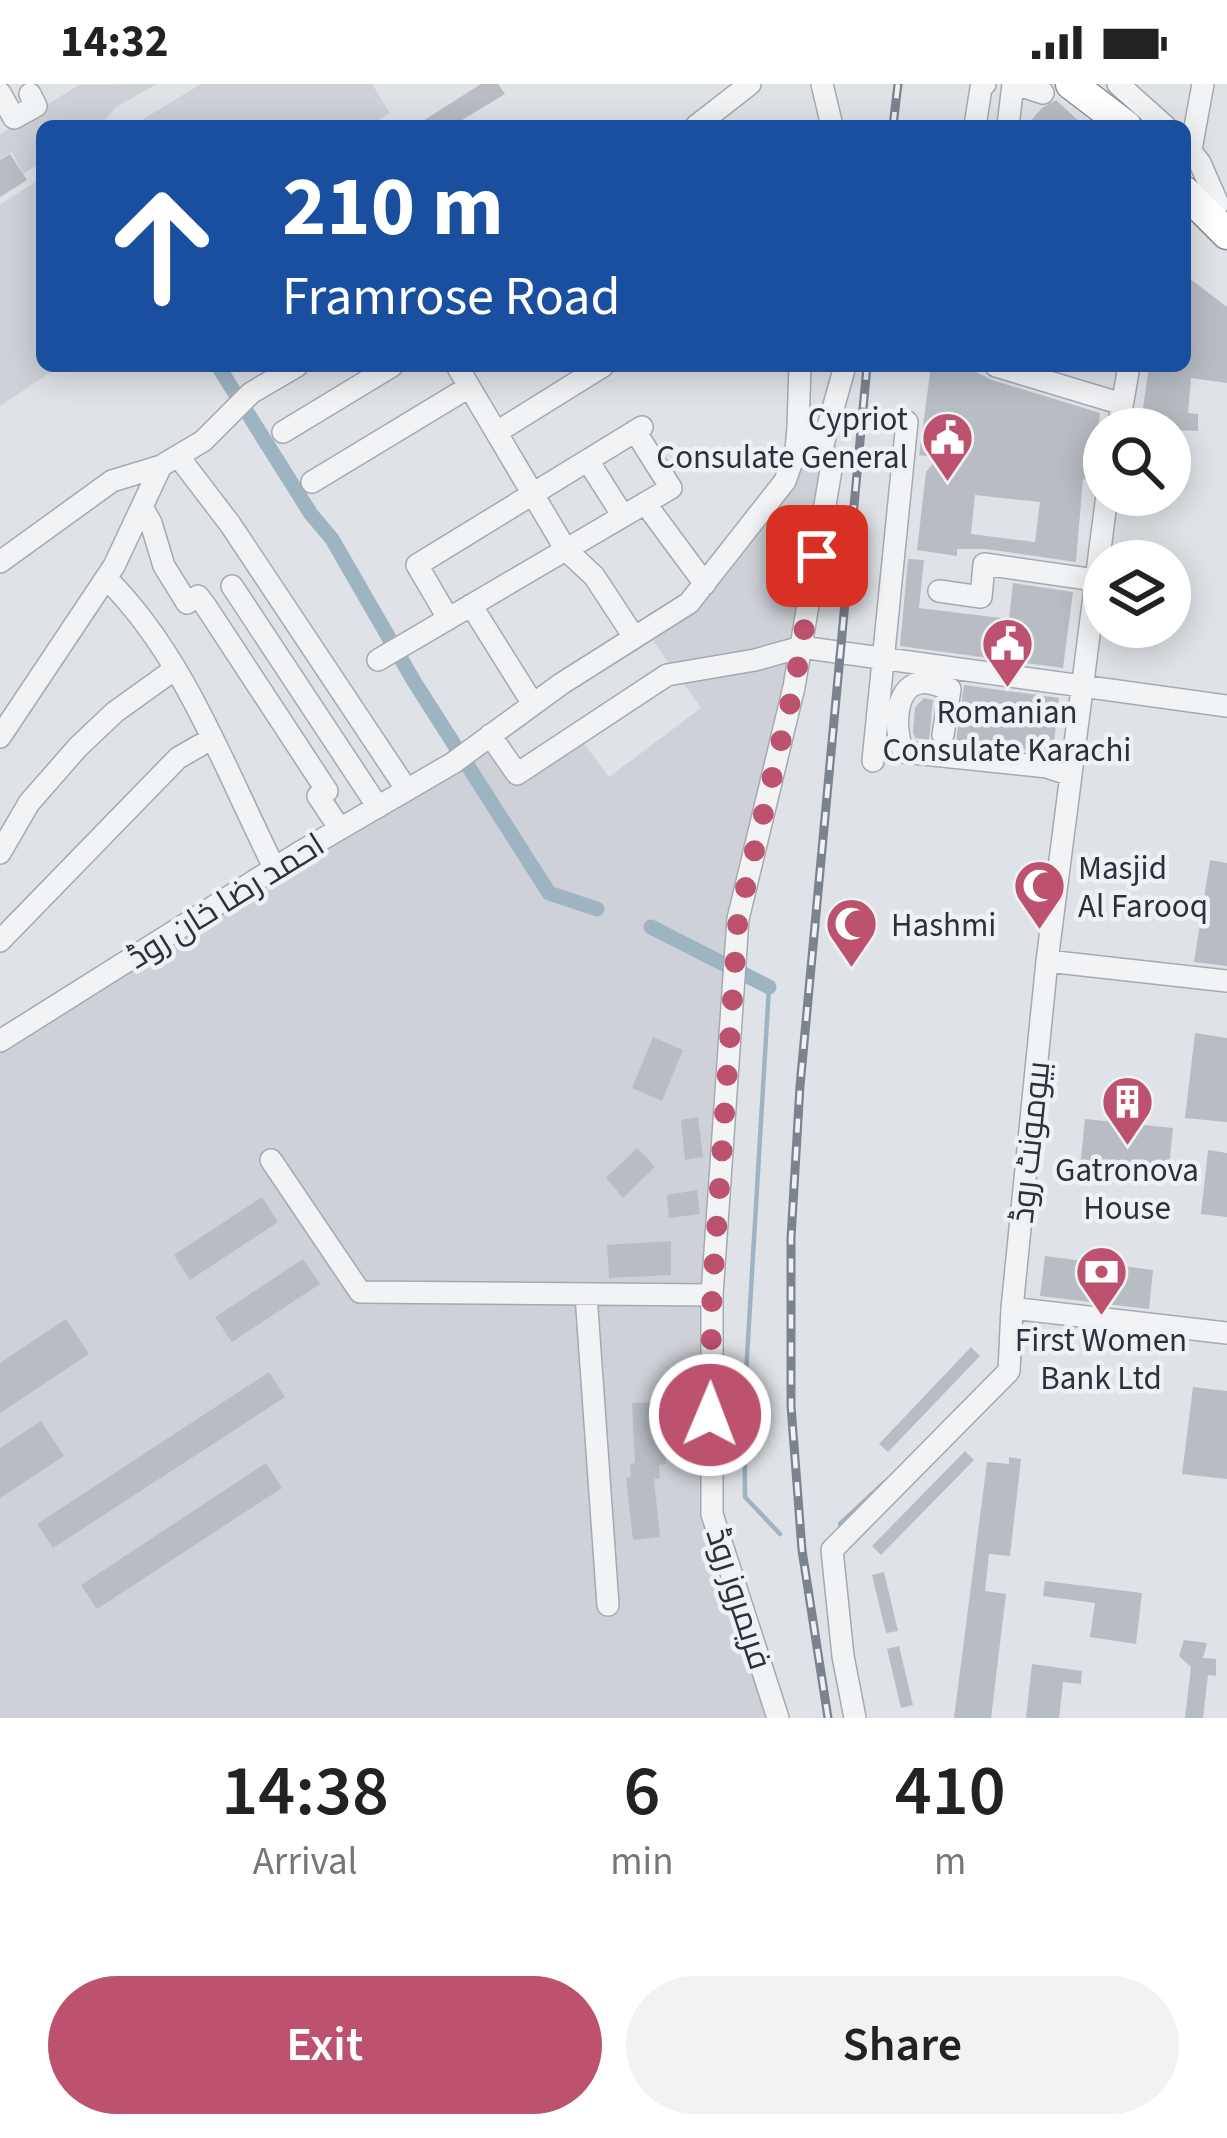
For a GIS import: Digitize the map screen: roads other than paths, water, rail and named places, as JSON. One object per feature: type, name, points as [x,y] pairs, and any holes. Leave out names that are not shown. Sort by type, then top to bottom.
[{"type":"highway","points":[[1057,88],[1116,120]]},
{"type":"highway","points":[[1191,168],[1203,205],[1227,234]]},
{"type":"street","points":[[704,120],[750,84]]},
{"type":"street","points":[[824,84],[831,120]]},
{"type":"street","points":[[976,120],[981,88],[986,84]]},
{"type":"street","points":[[1009,120],[1014,84],[1057,88]]},
{"type":"street","points":[[1118,84],[1158,120]]},
{"type":"street","points":[[1191,137],[1203,84]]},
{"type":"street","points":[[0,93],[14,118],[36,106],[39,91]]},
{"type":"street","points":[[0,562],[112,481],[169,461],[203,441],[251,393],[287,372]]},
{"type":"street","points":[[283,432],[382,372]]},
{"type":"street","points":[[460,372],[566,550],[594,576],[634,638]]},
{"type":"street","points":[[497,433],[594,372]]},
{"type":"street","name":"احمد رضا خان روڈ","points":[[0,1041],[462,756],[688,603],[785,481],[796,450],[800,372]]},
{"type":"street","name":"فریمروز روڈ","points":[[778,1718],[712,1514],[712,1295],[738,919],[801,647],[832,464],[822,448],[843,372]]},
{"type":"street","points":[[1016,372],[1122,404]]},
{"type":"street","points":[[1121,408],[1128,372]]},
{"type":"street","points":[[312,482],[469,387]]},
{"type":"street","points":[[873,761],[907,422]]},
{"type":"street","points":[[798,427],[822,448]]},
{"type":"street","points":[[378,660],[407,642],[448,619],[566,550],[670,488],[639,429],[417,565],[448,619]]},
{"type":"street","points":[[0,737],[106,578],[169,461]]},
{"type":"street","points":[[169,461],[230,524],[407,790]]},
{"type":"street","points":[[588,461],[623,516]]},
{"type":"street","points":[[645,503],[705,584]]},
{"type":"street","points":[[142,507],[177,588],[187,603],[198,596],[205,605],[327,791],[319,796],[340,829]]},
{"type":"street","points":[[939,592],[981,597],[984,564],[1083,578]]},
{"type":"street","points":[[205,605],[256,569]]},
{"type":"street","points":[[106,578],[138,609],[176,669],[274,868]]},
{"type":"street","points":[[232,586],[378,807]]},
{"type":"street","points":[[471,605],[533,704]]},
{"type":"street","points":[[490,735],[517,774],[667,675],[801,647],[1227,706]]},
{"type":"street","name":"بیومونٹ روڈ","points":[[855,1718],[832,1550],[1010,1371],[1012,1308],[1047,962],[1087,648]]},
{"type":"street","points":[[0,853],[29,803],[78,747],[115,712],[176,669]]},
{"type":"street","points":[[943,735],[950,689],[919,683],[902,698],[896,736],[904,752],[1047,767],[1071,775]]},
{"type":"street","points":[[0,940],[178,758],[211,739]]},
{"type":"street","points":[[1047,962],[1227,981]]},
{"type":"street","points":[[271,1160],[360,1292],[712,1295]]},
{"type":"street","points":[[586,1295],[608,1606]]},
{"type":"street","points":[[1012,1308],[1227,1333]]},
{"type":"waterway","points":[[222,372],[311,514],[332,539],[415,683],[549,893],[597,909]]},
{"type":"waterway","points":[[651,927],[769,987]]},
{"type":"waterway","points":[[769,987],[744,1407],[745,1497],[780,1534]]},
{"type":"waterway","points":[[840,1524],[885,1482]]},
{"type":"railway","points":[[894,120],[898,84]]},
{"type":"railway","points":[[828,1718],[802,1550],[791,1406],[791,1238],[800,1086],[866,372]]},
{"type":"place","name":"Cypriot Consulate General","points":[[947,483]]},
{"type":"place","name":"Romanian Consulate Karachi","points":[[1007,690]]},
{"type":"place","name":"Masjid Al Farooq","points":[[1039,932]]},
{"type":"place","name":"Hashmi","points":[[852,970]]},
{"type":"place","name":"Gatronova House","points":[[1127,1148]]},
{"type":"place","name":"First Women Bank Ltd","points":[[1101,1318]]}]
